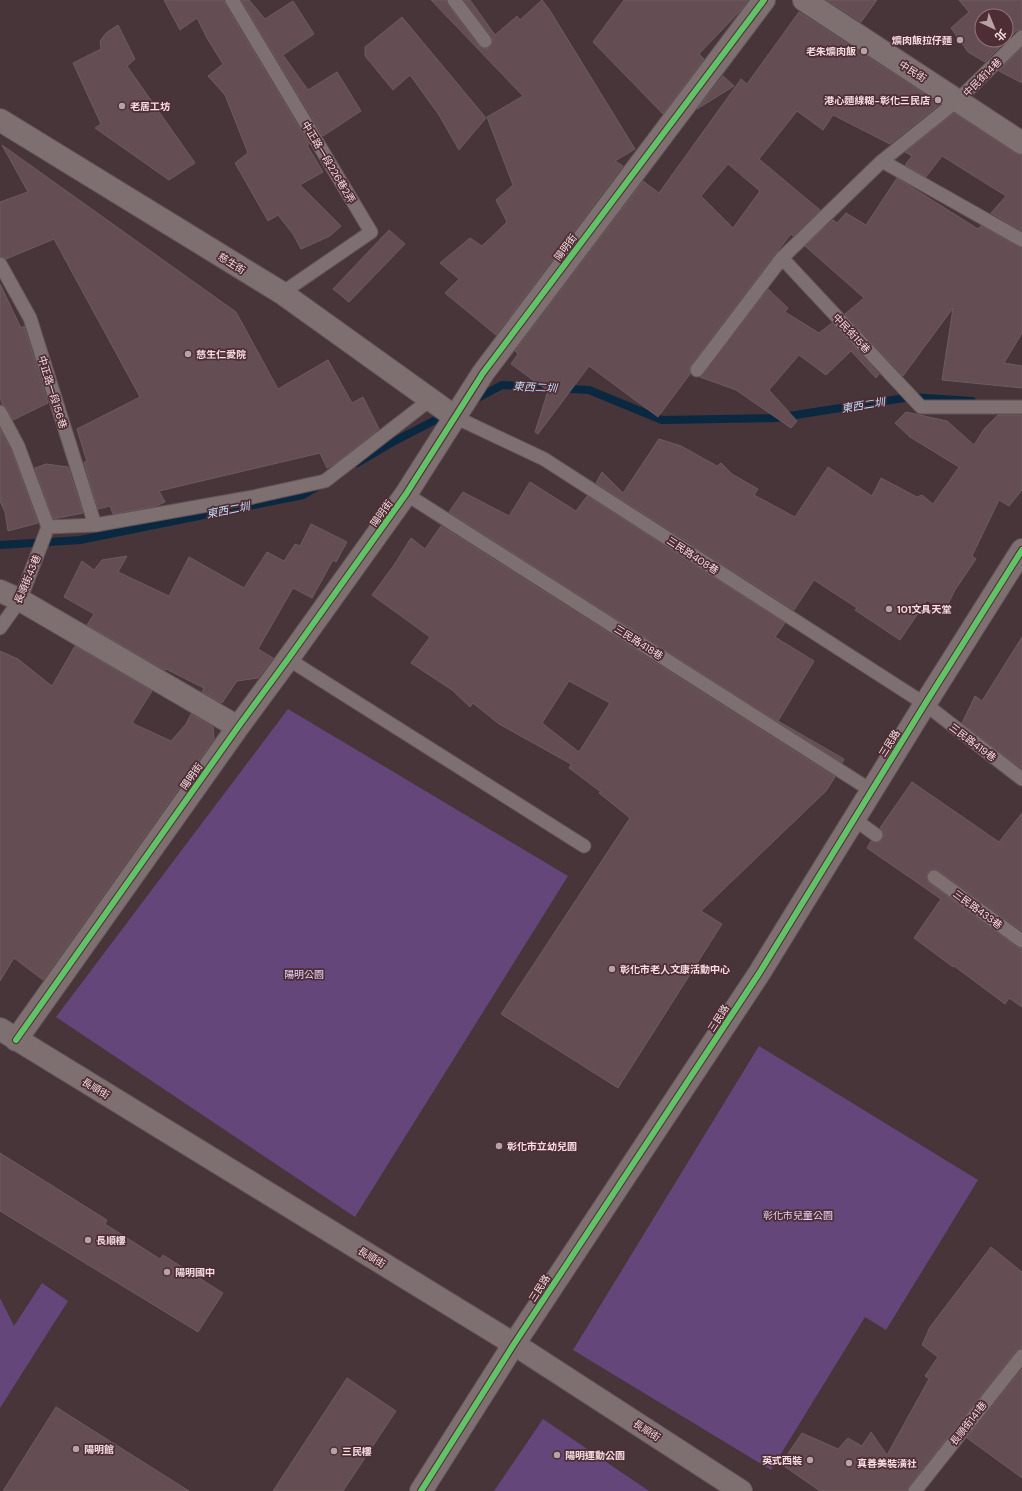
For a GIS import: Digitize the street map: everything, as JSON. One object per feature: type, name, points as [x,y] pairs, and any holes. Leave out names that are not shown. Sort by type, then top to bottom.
[{"type":"street","name":"陽明街","points":[[8,1034],[288,659],[406,494],[483,373],[764,0]]},
{"type":"street","name":"中民街","points":[[804,0],[1022,143]]},
{"type":"street","name":"慈生街","points":[[0,120],[282,293],[455,417]]},
{"type":"street","name":"三民路","points":[[421,1491],[514,1344],[760,972],[1022,550]]},
{"type":"street","points":[[0,591],[20,600],[238,727]]},
{"type":"street","name":"長順街","points":[[8,1034],[514,1344],[741,1491]]},
{"type":"lane","name":"中正路一段226巷2弄","points":[[232,0],[371,232],[282,293]]},
{"type":"lane","points":[[454,0],[485,41]]},
{"type":"lane","name":"中民街14巷","points":[[958,100],[1022,37]]},
{"type":"lane","points":[[697,370],[782,258],[882,161],[958,100]]},
{"type":"lane","points":[[882,161],[1022,240]]},
{"type":"lane","name":"中民街15巷","points":[[782,258],[921,407],[1022,407]]},
{"type":"lane","name":"中正路一段156巷","points":[[0,264],[30,318],[95,525]]},
{"type":"lane","points":[[0,412],[18,446],[48,527],[95,525],[253,497],[325,481],[431,399]]},
{"type":"lane","name":"三民路408巷","points":[[455,417],[544,459],[925,704]]},
{"type":"lane","name":"三民路418巷","points":[[406,494],[872,790]]},
{"type":"lane","name":"長順街43巷","points":[[0,628],[20,600],[48,527]]},
{"type":"lane","points":[[288,659],[584,846]]},
{"type":"lane","name":"三民路419巷","points":[[925,704],[1022,779]]},
{"type":"lane","points":[[854,819],[876,835]]},
{"type":"lane","name":"三民路433巷","points":[[934,877],[1022,941]]},
{"type":"lane","name":"長順街141巷","points":[[915,1491],[1022,1356]]},
{"type":"green space","name":"陽明公園","points":[[288,709],[568,876],[355,1217],[56,1017]]},
{"type":"green space","name":"彰化市兒童公園","points":[[759,1046],[978,1180],[886,1330],[865,1317],[771,1470],[573,1350]]},
{"type":"green space","points":[[42,1283],[68,1301],[0,1408],[0,1298],[14,1326]]},
{"type":"green space","name":"陽明運動公園","points":[[543,1419],[649,1491],[494,1491]]},
{"type":"building","points":[[164,0],[224,0],[309,144],[307,145],[323,172],[300,185],[341,226],[330,236],[301,249],[293,234],[278,215],[268,221],[235,163],[248,153],[225,95],[208,76],[223,64],[197,18],[180,30]]},
{"type":"building","points":[[241,0],[249,0],[265,19],[293,1],[314,34],[283,55],[308,90],[337,72],[361,111],[323,136]]},
{"type":"building","points":[[431,0],[446,0],[448,5],[479,46],[486,49],[492,44],[492,37],[464,0],[470,0],[495,35],[517,16],[520,20],[542,0],[635,149],[615,161],[623,166],[496,335],[445,293],[459,279],[440,263],[470,238],[482,246],[507,222],[496,200],[513,185],[487,117],[523,96]]},
{"type":"building","points":[[624,0],[748,0],[741,10],[699,54],[704,59],[663,114],[593,42]]},
{"type":"building","points":[[827,0],[877,0],[861,22]]},
{"type":"building","points":[[959,0],[1022,0],[1022,29],[1014,33],[1014,8],[974,8],[974,48],[999,48],[985,62],[968,52],[951,28],[969,12]]},
{"type":"building","points":[[799,12],[940,104],[890,144],[833,115],[823,130],[797,111],[759,159],[820,210],[793,236],[791,234],[776,253],[691,365],[689,369],[690,374],[658,417],[589,366],[538,434],[535,432],[548,391],[511,364],[518,354],[515,351],[643,181],[659,193],[741,79],[747,84]],"holes":[[[728,164],[760,191],[733,228],[701,196]]]},
{"type":"building","points":[[402,17],[486,118],[459,150],[439,115],[410,75],[393,90],[365,56],[365,47]]},
{"type":"building","points":[[118,25],[135,59],[127,66],[195,163],[169,180],[95,128],[101,124],[73,63],[101,49],[100,41],[106,33]]},
{"type":"building","points":[[1022,48],[1022,83],[999,71]]},
{"type":"building","points":[[723,76],[734,86],[697,109]]},
{"type":"building","points":[[954,113],[1015,153],[1022,155],[1022,231],[991,213],[1006,196],[942,156],[926,177],[905,165],[912,156],[905,152]]},
{"type":"building","name":"慈生仁愛院","points":[[2,145],[236,312],[278,389],[328,360],[352,403],[363,397],[379,429],[336,463],[327,468],[320,453],[159,491],[165,502],[156,506],[113,514],[110,506],[98,509],[84,462],[87,462],[77,429],[140,397],[54,239],[6,259],[0,256],[0,202],[28,192]]},
{"type":"building","points":[[897,178],[978,229],[981,226],[1022,248],[1022,333],[1004,363],[1022,366],[1022,388],[942,380],[953,308],[903,376],[845,314],[864,298],[805,246],[833,220],[837,223],[846,213],[866,225]]},
{"type":"building","points":[[389,230],[405,244],[349,302],[333,289]]},
{"type":"building","points":[[0,284],[21,328],[24,326],[48,403],[13,420],[7,408],[2,404],[0,397]]},
{"type":"building","points":[[768,289],[788,308],[785,312],[819,333],[832,323],[879,374],[876,378],[851,351],[826,375],[799,355],[769,390],[797,421],[791,428],[736,390],[700,377]]},
{"type":"building","points":[[906,412],[947,421],[974,445],[984,429],[998,415],[1022,415],[1022,490],[1009,506],[999,500],[972,556],[976,559],[955,590],[944,612],[927,600],[900,640],[855,610],[857,608],[814,580],[794,610],[596,483],[602,472],[623,493],[659,439],[681,446],[717,466],[721,463],[732,474],[758,489],[754,495],[795,517],[828,467],[872,496],[881,478],[917,497],[922,495],[933,504],[959,467],[910,437],[895,423]]},
{"type":"building","points":[[0,429],[11,449],[38,523],[8,531],[5,512],[0,501]]},
{"type":"building","points":[[46,464],[68,467],[83,513],[53,519],[35,468]]},
{"type":"building","points":[[530,482],[576,511],[587,496],[785,623],[775,637],[814,661],[778,721],[844,759],[842,763],[449,512],[463,492],[509,516]]},
{"type":"building","points":[[311,524],[347,542],[336,562],[333,560],[312,598],[293,588],[258,649],[273,658],[258,678],[237,681],[222,703],[202,692],[204,688],[166,669],[165,670],[87,625],[94,614],[64,597],[82,561],[94,570],[102,560],[127,556],[118,572],[169,596],[189,557],[244,588],[267,552],[284,561],[295,544],[300,546]]},
{"type":"building","points":[[441,526],[835,777],[826,791],[701,911],[722,924],[618,1088],[501,1014],[630,818],[599,793],[601,792],[569,768],[571,764],[499,724],[473,703],[470,707],[452,690],[411,663],[430,637],[372,595],[394,565],[411,538],[425,549]],"holes":[[[569,681],[610,703],[579,752],[542,723]]]},
{"type":"building","points":[[1022,637],[1022,769],[962,723],[975,696],[982,701]]},
{"type":"building","points":[[75,646],[152,691],[132,723],[171,741],[186,724],[191,714],[213,727],[214,739],[43,980],[14,958],[0,981],[0,651],[18,659],[52,686]]},
{"type":"building","points":[[912,782],[999,842],[1022,813],[1022,931],[939,871],[934,869],[930,870],[926,877],[929,883],[1017,947],[1022,949],[1022,1007],[1009,998],[1005,1004],[914,938],[941,899],[867,848],[871,841],[879,842],[883,839],[883,832],[880,828]]},
{"type":"building","name":"長順樓","points":[[0,1153],[107,1220],[105,1224],[160,1259],[163,1255],[223,1293],[198,1332],[0,1211]]},
{"type":"building","points":[[991,1247],[1022,1272],[1022,1348],[1016,1351],[909,1486],[907,1491],[820,1491],[781,1464],[802,1433],[838,1449],[848,1438],[862,1446],[871,1432],[887,1455],[929,1379],[925,1376],[938,1357],[922,1345],[930,1327]]},
{"type":"building","points":[[1022,1369],[1022,1478],[967,1438]]},
{"type":"building","name":"三民樓","points":[[347,1378],[396,1411],[343,1491],[273,1491]]},
{"type":"building","name":"陽明館","points":[[56,1407],[189,1491],[3,1491]]},
{"type":"waterway","name":"東西二圳","points":[[472,401],[502,385],[589,390],[662,420],[776,418],[911,397],[972,401]]},
{"type":"waterway","name":"東西二圳","points":[[357,463],[391,443],[447,414]]},
{"type":"waterway","name":"東西二圳","points":[[0,545],[80,540],[303,495],[318,486]]},
{"type":"cycle path","points":[[16,1040],[238,727],[406,494],[483,373],[764,0]]},
{"type":"cycle path","points":[[421,1491],[514,1344],[760,972],[1022,550]]},
{"type":"place","name":"爌肉飯拉仔麵","points":[[960,40]]},
{"type":"place","name":"老朱爌肉飯","points":[[864,51]]},
{"type":"place","name":"港心麵線糊-彰化三民店","points":[[938,100]]},
{"type":"place","name":"老居工坊","points":[[122,106]]},
{"type":"place","name":"慈生仁愛院","points":[[188,354]]},
{"type":"place","name":"101文具天堂","points":[[889,609]]},
{"type":"place","name":"彰化市老人文康活動中心","points":[[612,969]]},
{"type":"place","name":"彰化市立幼兒園","points":[[499,1146]]},
{"type":"place","name":"長順樓","points":[[88,1240]]},
{"type":"place","name":"陽明國中","points":[[167,1272]]},
{"type":"place","name":"陽明館","points":[[76,1449]]},
{"type":"place","name":"三民樓","points":[[334,1451]]},
{"type":"place","name":"陽明運動公園","points":[[557,1455]]},
{"type":"place","name":"英式西裝","points":[[810,1460]]},
{"type":"place","name":"真善美裝潢社","points":[[849,1463]]}]
